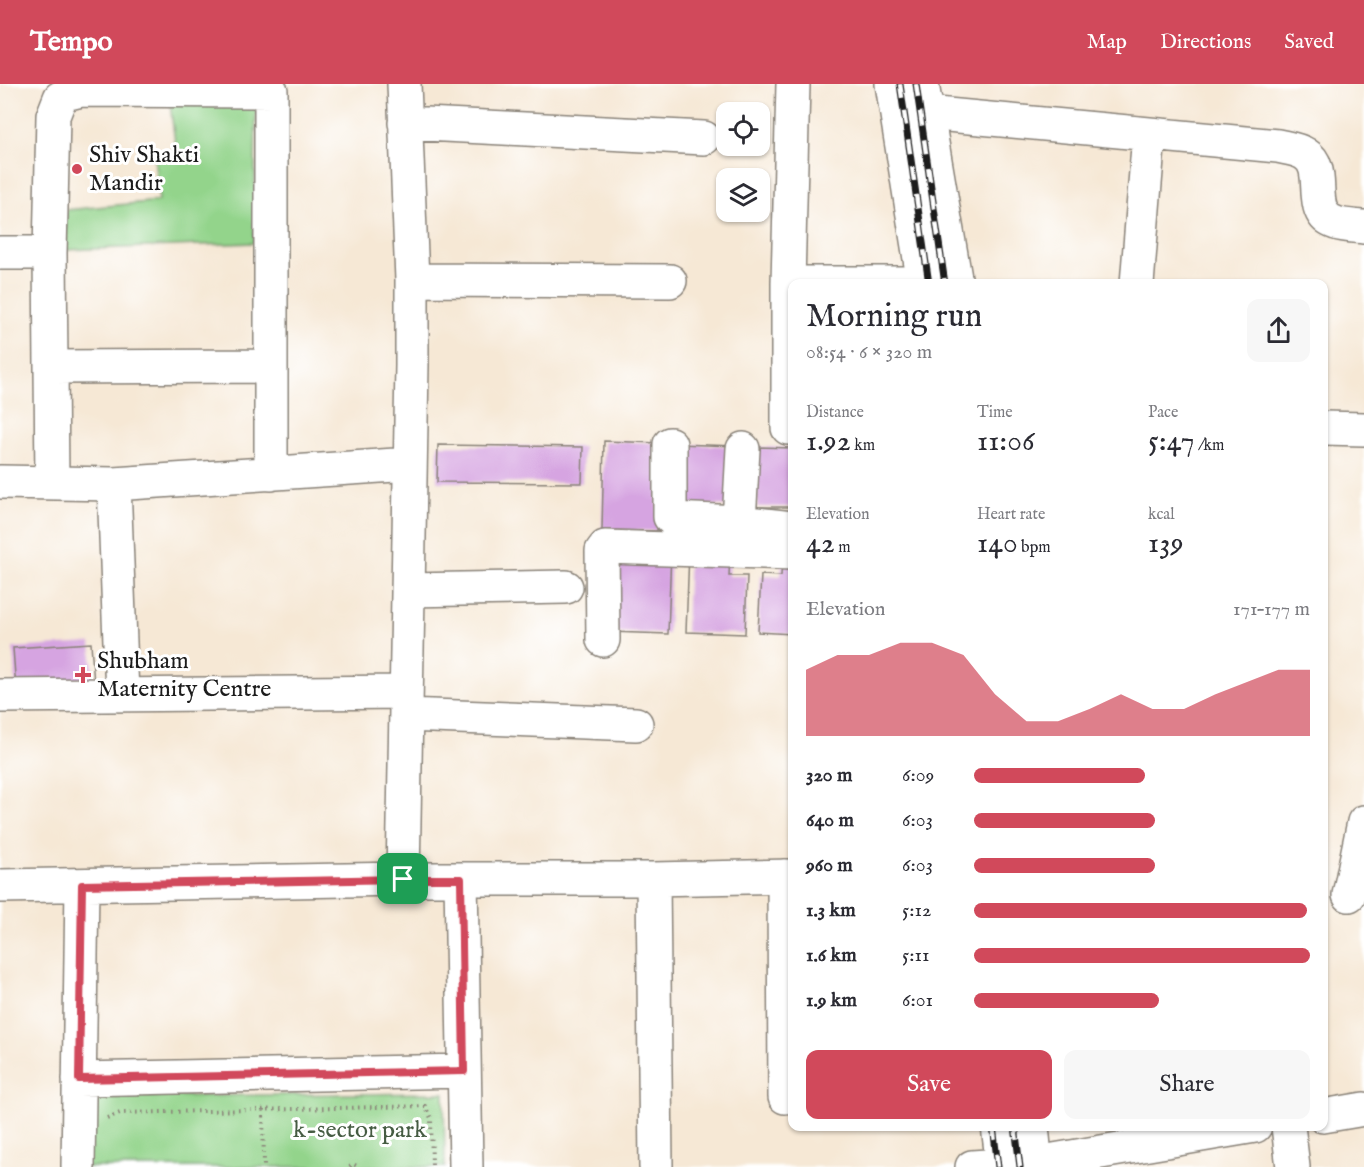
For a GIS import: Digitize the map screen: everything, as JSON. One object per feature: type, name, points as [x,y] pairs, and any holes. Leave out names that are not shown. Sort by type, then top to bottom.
[{"type":"street","points":[[403,879],[412,280],[404,84]]},
{"type":"street","points":[[788,279],[793,84]]},
{"type":"street","points":[[892,84],[932,235],[954,279]]},
{"type":"street","points":[[52,483],[50,254],[53,117],[60,98],[82,90],[271,88],[272,474]]},
{"type":"street","points":[[925,279],[932,235],[924,99],[1149,134],[1278,146],[1306,154],[1313,162],[1317,174],[1319,205],[1324,217],[1335,223],[1364,227]]},
{"type":"street","points":[[405,123],[704,138]]},
{"type":"street","points":[[1137,279],[1149,134]]},
{"type":"street","points":[[0,253],[50,254]]},
{"type":"street","points":[[412,280],[670,281]]},
{"type":"street","points":[[788,283],[788,428]]},
{"type":"street","points":[[51,367],[272,366]]},
{"type":"street","points":[[1328,428],[1364,429]]},
{"type":"street","points":[[670,444],[670,518],[788,528]]},
{"type":"street","points":[[739,522],[743,449]]},
{"type":"street","points":[[0,483],[114,484],[410,464]]},
{"type":"street","points":[[114,484],[122,695]]},
{"type":"street","points":[[603,640],[602,551],[605,547],[788,553]]},
{"type":"street","points":[[408,590],[566,587]]},
{"type":"street","points":[[0,696],[122,695],[406,703],[636,724]]},
{"type":"street","points":[[1345,895],[1364,822]]},
{"type":"street","points":[[0,886],[403,879],[652,879],[788,876],[785,1097]]},
{"type":"street","points":[[461,879],[466,1167]]},
{"type":"street","points":[[652,879],[656,1167]]},
{"type":"street","points":[[78,1167],[82,885]]},
{"type":"street","points":[[79,1079],[464,1071]]},
{"type":"street","points":[[1328,1115],[1364,1109]]},
{"type":"street","points":[[993,1166],[997,1131]]},
{"type":"street","points":[[1033,1131],[1036,1165],[1227,1131]]},
{"type":"street","points":[[1289,1131],[1293,1167]]},
{"type":"path","points":[[103,1120],[120,1113],[425,1106],[431,1118],[432,1167]]},
{"type":"path","points":[[263,1110],[264,1167]]},
{"type":"path","points":[[350,1167],[353,1164],[359,1167]]},
{"type":"green space","points":[[169,96],[256,107],[254,243],[66,250],[66,210],[159,201],[154,156],[176,150]]},
{"type":"green space","name":"k-sector park","points":[[444,1093],[445,1167],[82,1167],[81,1097]]},
{"type":"building","points":[[604,441],[659,443],[657,531],[602,530]]},
{"type":"building","points":[[675,444],[738,446],[737,506],[673,504]]},
{"type":"building","points":[[438,445],[583,447],[582,483],[437,482]]},
{"type":"building","points":[[758,447],[788,448],[788,507],[757,507]]},
{"type":"building","points":[[613,549],[671,551],[668,634],[610,632]]},
{"type":"building","points":[[689,552],[730,554],[729,576],[747,576],[745,634],[686,632]]},
{"type":"building","points":[[782,557],[788,558],[788,634],[758,632],[761,575],[781,576]]},
{"type":"building","points":[[91,643],[94,684],[16,689],[13,648]]},
{"type":"railway","points":[[900,84],[928,279]]},
{"type":"railway","points":[[916,84],[944,279]]},
{"type":"railway","points":[[994,1131],[998,1167]]},
{"type":"railway","points":[[1016,1131],[1020,1167]]},
{"type":"place","name":"Shiv Shakti Mandir","points":[[77,169]]},
{"type":"place","name":"Shubham Maternity Centre","points":[[83,675]]},
{"type":"route","points":[[403,879],[461,879],[464,1071],[79,1079],[82,885],[403,879]]}]
